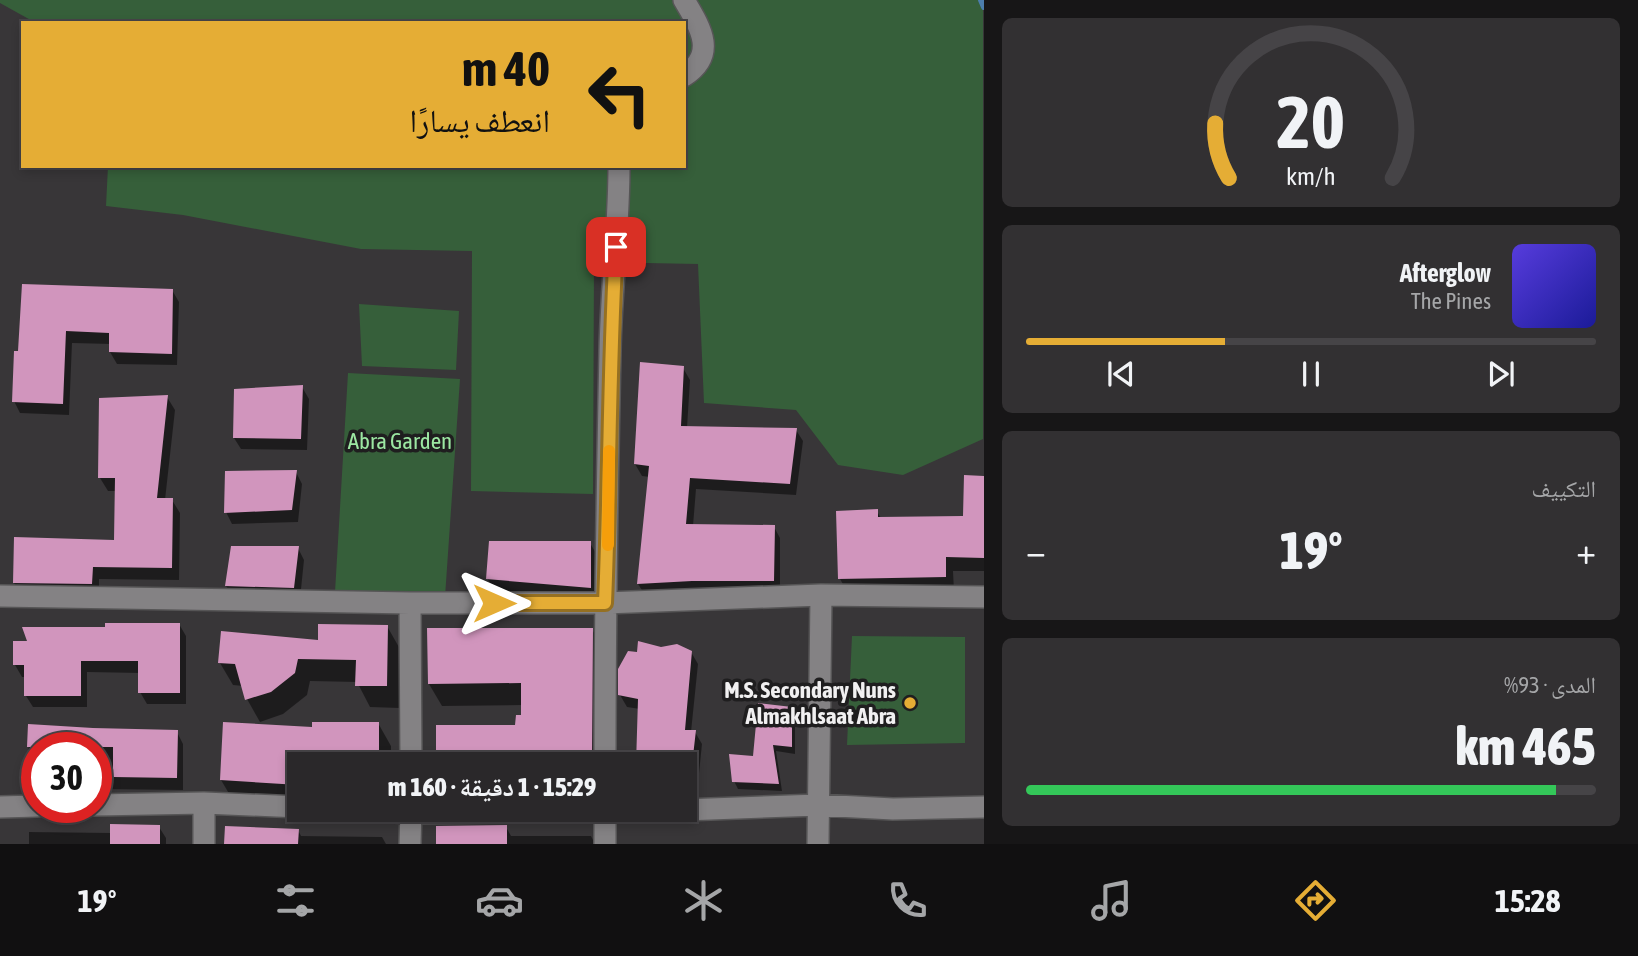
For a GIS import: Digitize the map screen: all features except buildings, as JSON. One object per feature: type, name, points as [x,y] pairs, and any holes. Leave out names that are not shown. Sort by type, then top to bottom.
[{"type":"street","points":[[684,0],[703,34],[703,56],[686,75]]},
{"type":"street","points":[[605,752],[610,348],[619,168]]},
{"type":"street","points":[[818,844],[821,595]]},
{"type":"street","points":[[0,596],[410,603],[605,603],[821,595],[984,597]]},
{"type":"street","points":[[410,603],[411,752]]},
{"type":"street","points":[[204,803],[204,844]]},
{"type":"street","points":[[112,805],[204,803],[287,806]]},
{"type":"street","points":[[697,810],[818,805],[893,809],[984,807]]},
{"type":"street","points":[[0,807],[21,806]]},
{"type":"street","points":[[410,844],[411,822]]},
{"type":"street","points":[[605,844],[606,822]]},
{"type":"green space","points":[[0,0],[983,0],[983,439],[903,475],[838,465],[796,410],[704,403],[698,264],[594,262],[593,494],[471,491],[472,251],[361,249],[183,215],[106,206],[108,168],[686,168],[686,21],[32,21],[0,3]]},
{"type":"green space","points":[[359,304],[459,311],[456,370],[362,366]]},
{"type":"green space","name":"Abra Garden","points":[[348,373],[460,379],[445,597],[335,592]]},
{"type":"green space","points":[[852,636],[965,637],[965,743],[847,745]]},
{"type":"waterway","points":[[981,0],[984,7]]},
{"type":"slow traffic","points":[[608,545],[609,451]]},
{"type":"place","name":"M.S. Secondary Nuns Almakhlsaat Abra","points":[[910,703]]},
{"type":"route","points":[[494,603],[605,603],[609,524],[610,348],[616,247]]}]
